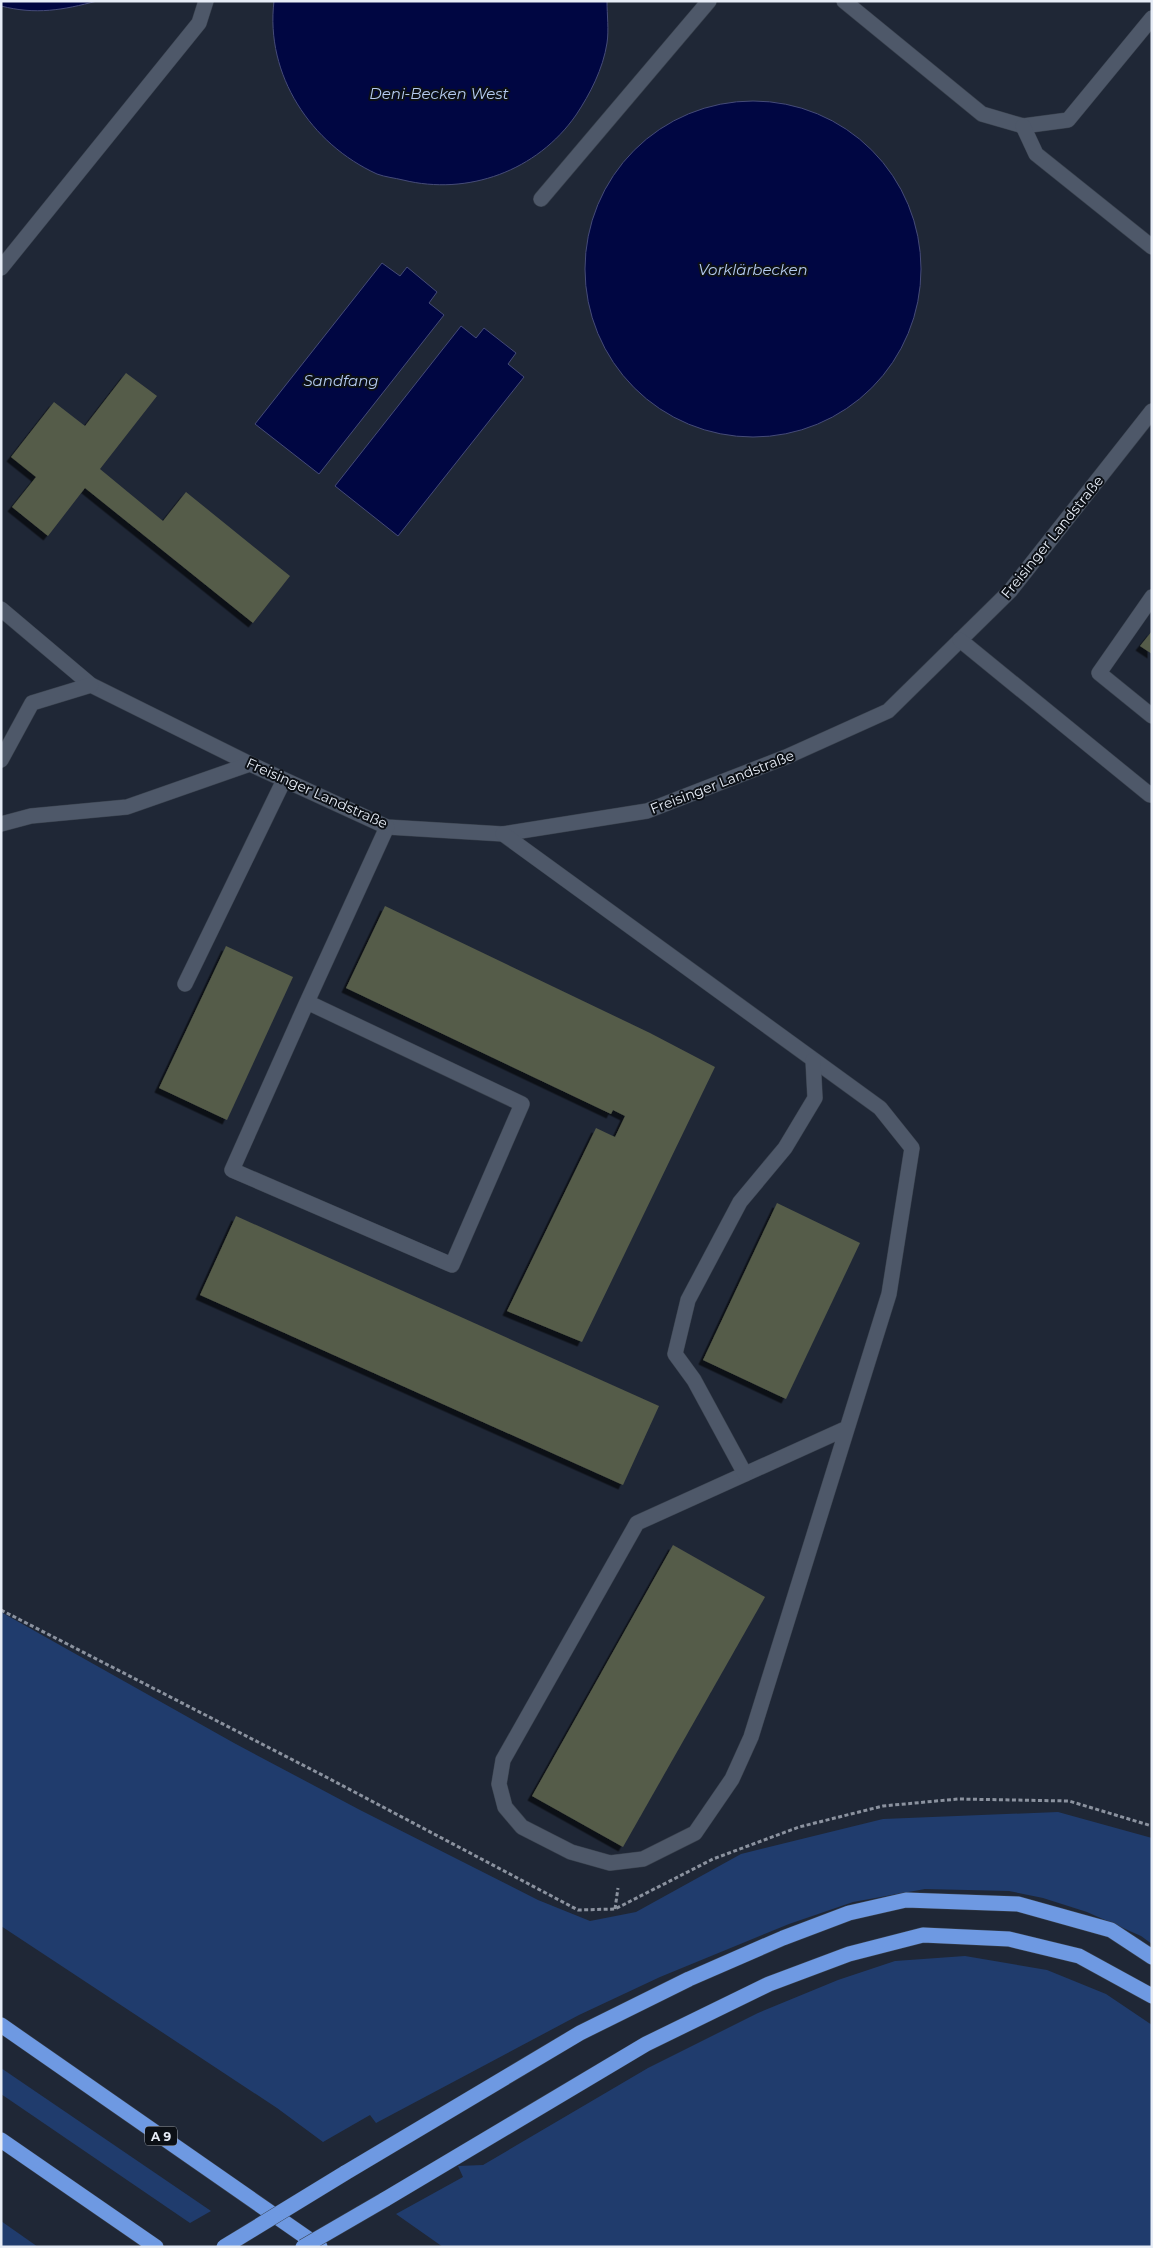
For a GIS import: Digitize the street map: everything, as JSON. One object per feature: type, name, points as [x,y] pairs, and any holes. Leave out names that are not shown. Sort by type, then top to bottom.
[{"type":"highway","points":[[224,2247],[580,2033],[689,1978],[848,1913],[906,1900],[1018,1904],[1111,1930],[1152,1957]]},
{"type":"highway","points":[[303,2247],[646,2044],[769,1984],[849,1954],[923,1935],[1009,1938],[1080,1956],[1152,1996]]},
{"type":"highway","name":"A 9","points":[[1,2025],[320,2247]]},
{"type":"highway","points":[[1,2140],[156,2247]]},
{"type":"lane","points":[[1,268],[200,23],[206,1]]},
{"type":"lane","points":[[541,199],[709,1]]},
{"type":"lane","points":[[844,1],[982,114],[1023,126],[1068,120],[1152,18]]},
{"type":"lane","points":[[1023,126],[1036,154],[1152,247]]},
{"type":"lane","name":"Freisinger Landstraße","points":[[1,609],[91,685],[250,764],[387,827],[503,834],[647,812],[786,757],[888,711],[1010,591],[1149,422]]},
{"type":"lane","points":[[1152,597],[1098,673],[1152,716]]},
{"type":"lane","points":[[960,640],[1150,795],[1152,793]]},
{"type":"lane","points":[[1,760],[32,702],[91,685]]},
{"type":"lane","points":[[1,824],[31,816],[126,807],[250,764]]},
{"type":"lane","points":[[185,984],[284,780]]},
{"type":"lane","points":[[307,1002],[522,1104],[452,1265],[232,1170],[307,1002],[387,827]]},
{"type":"lane","points":[[503,834],[880,1108],[912,1148],[889,1294],[751,1738],[732,1779],[695,1833],[642,1859],[610,1863],[571,1852],[522,1827],[505,1807],[499,1784],[503,1760],[637,1523],[847,1428]]},
{"type":"lane","points":[[745,1474],[694,1380],[675,1354],[688,1300],[740,1202],[784,1148],[815,1098],[813,1060]]},
{"type":"path","points":[[1,1610],[328,1778],[578,1910],[615,1910],[713,1859],[799,1826],[883,1806],[958,1799],[1068,1801],[1152,1826]]},
{"type":"shaded area","points":[[1,1612],[234,1743],[360,1810],[538,1900],[590,1921],[636,1912],[741,1854],[883,1819],[1058,1812],[1152,1838],[1152,1944],[1141,1936],[1087,1912],[1043,1898],[1009,1891],[925,1889],[853,1902],[789,1924],[660,1977],[579,2015],[376,2123],[370,2115],[323,2142],[277,2108],[1,1926]]},
{"type":"shaded area","points":[[965,1956],[1047,1970],[1106,1994],[1152,2025],[1152,2247],[443,2247],[396,2214],[463,2177],[458,2166],[483,2165],[648,2068],[758,2013],[838,1980],[895,1961]]},
{"type":"shaded area","points":[[1,2068],[211,2211],[190,2223],[1,2094]]},
{"type":"shaded area","points":[[1,2221],[38,2247],[1,2247]]},
{"type":"water","points":[[1,1],[97,1],[73,7],[38,11],[1,6]]},
{"type":"water","name":"Deni-Becken West","points":[[274,1],[607,1],[607,43],[599,72],[581,107],[560,135],[542,151],[499,175],[476,181],[452,184],[427,184],[377,174],[353,161],[332,145],[313,126],[297,104],[285,80],[277,55],[273,28]]},
{"type":"water","name":"Vorklärbecken","points":[[753,101],[786,104],[817,114],[846,129],[872,150],[893,176],[908,205],[918,236],[921,269],[918,302],[908,333],[893,362],[872,388],[846,409],[817,424],[786,434],[753,437],[720,434],[689,424],[660,409],[634,388],[613,362],[598,333],[588,302],[585,269],[588,236],[598,205],[613,176],[634,150],[660,129],[689,114],[720,104]]},
{"type":"water","name":"Sandfang","points":[[382,263],[400,276],[407,267],[437,292],[429,303],[444,315],[319,474],[255,424]]},
{"type":"water","name":"Sandfang","points":[[461,326],[476,338],[484,328],[516,353],[508,364],[524,377],[398,536],[335,486]]},
{"type":"building","points":[[126,373],[157,396],[100,469],[163,521],[186,492],[290,576],[253,623],[85,488],[48,536],[12,507],[36,477],[11,457],[54,402],[85,426]]},
{"type":"building","points":[[1152,631],[1152,654],[1140,646]]},
{"type":"building","points":[[385,906],[650,1033],[715,1067],[582,1342],[507,1311],[596,1128],[615,1137],[625,1116],[613,1110],[611,1114],[346,988]]},
{"type":"building","points":[[226,946],[293,977],[227,1120],[159,1088]]},
{"type":"building","points":[[777,1203],[860,1243],[786,1399],[703,1360]]},
{"type":"building","points":[[236,1216],[659,1406],[623,1485],[200,1295]]},
{"type":"building","points":[[673,1545],[765,1597],[623,1847],[532,1796]]}]
